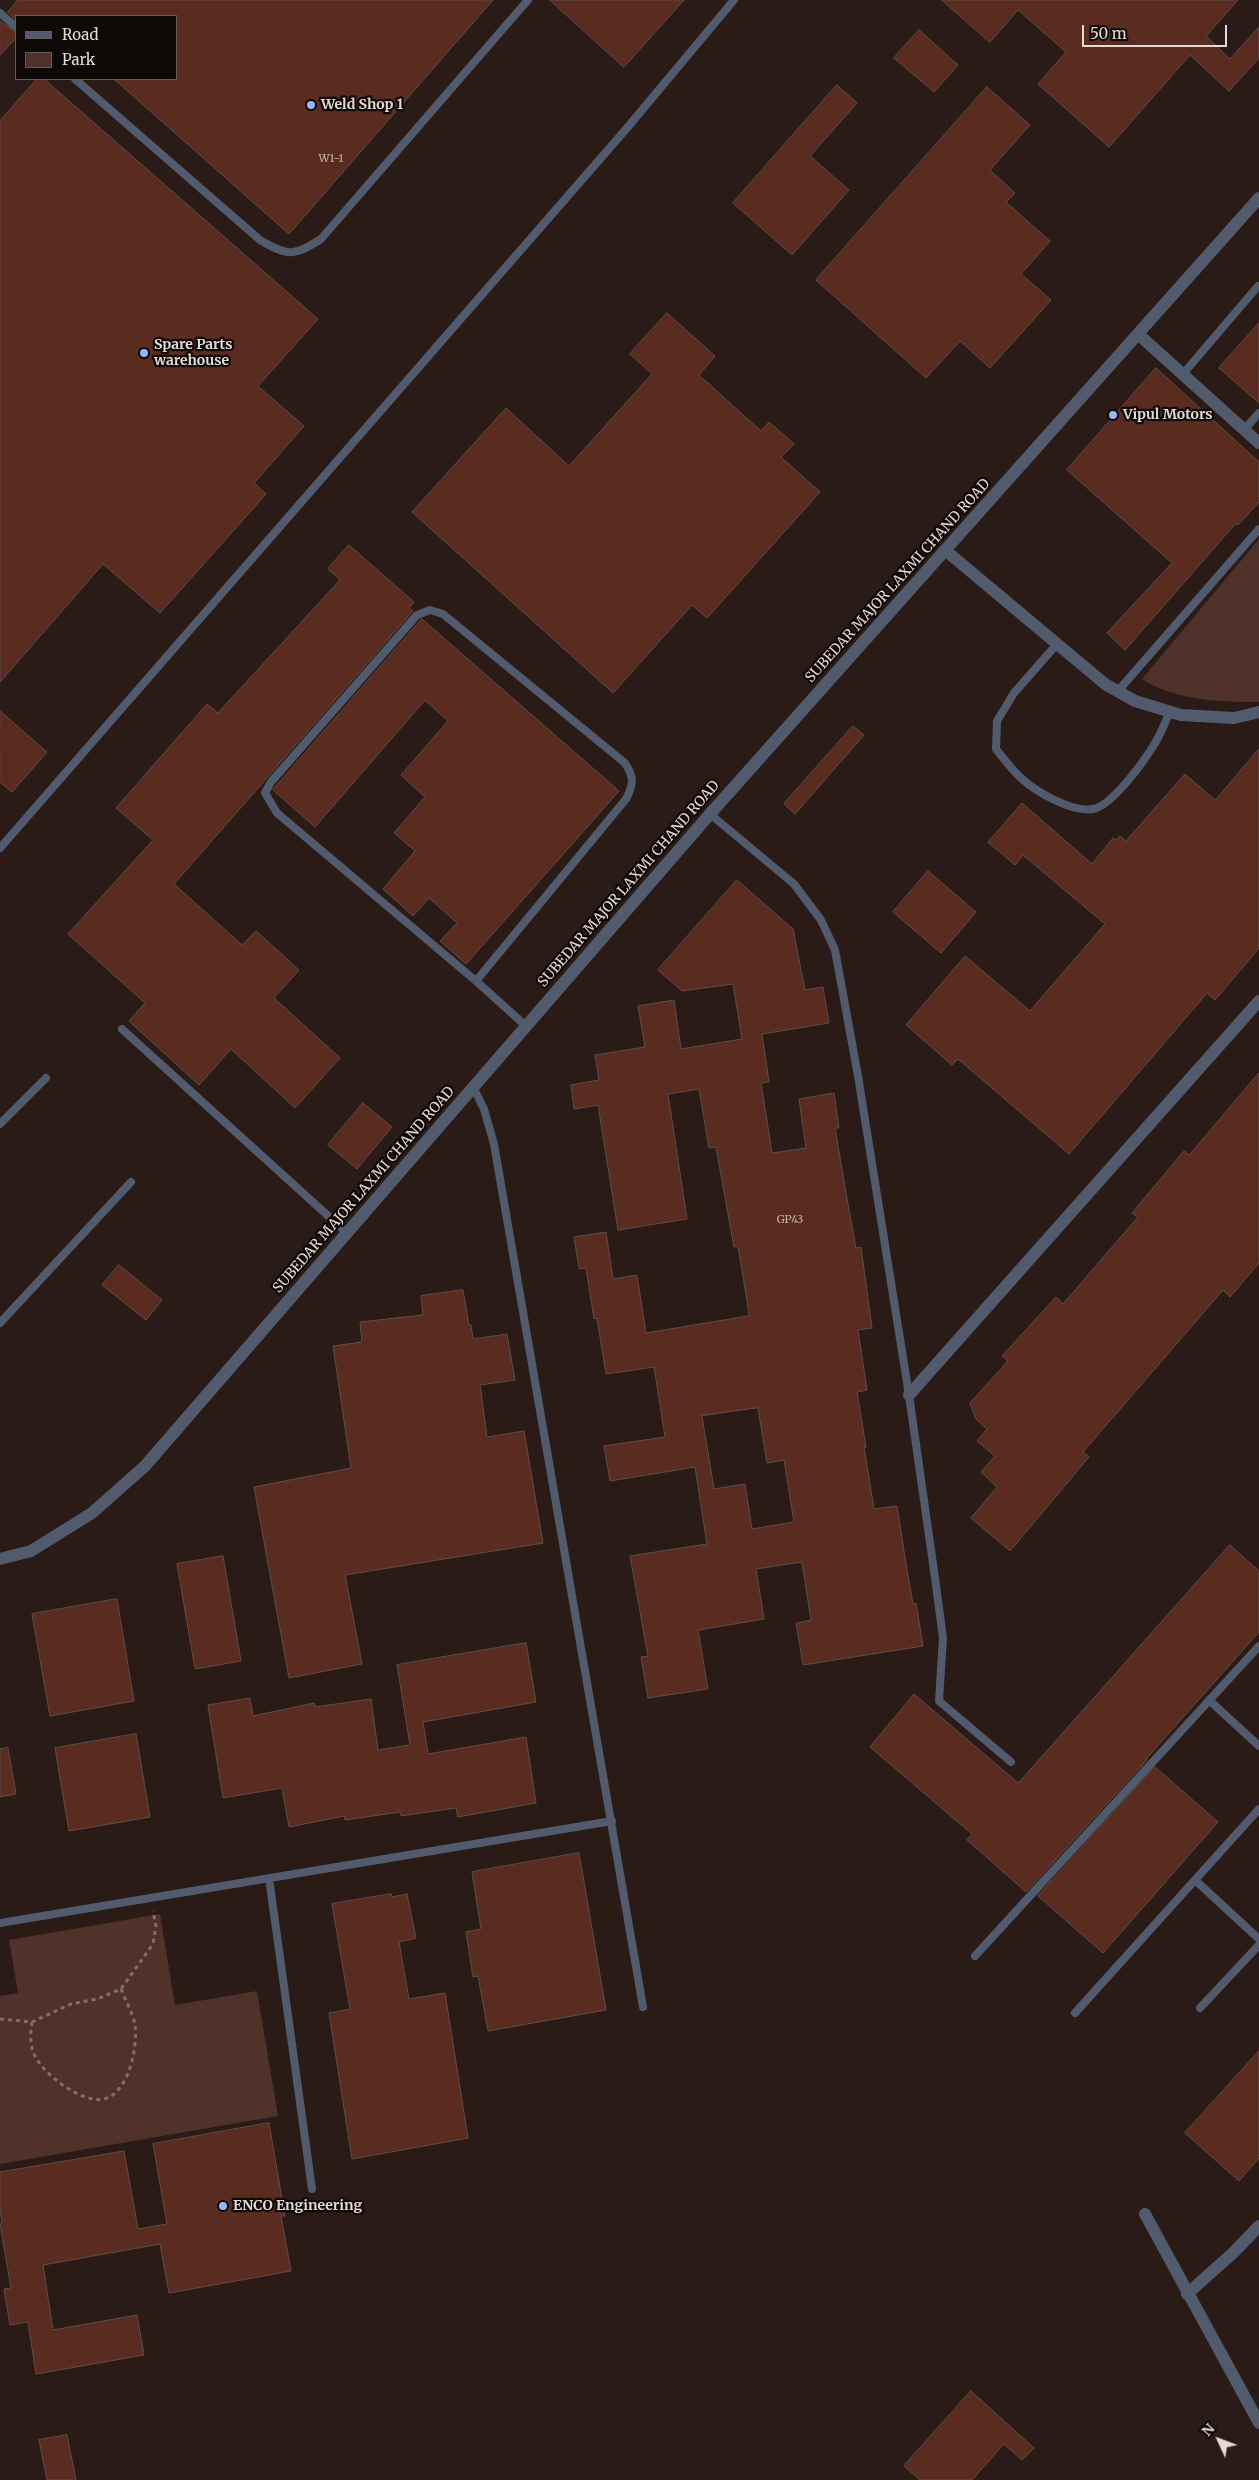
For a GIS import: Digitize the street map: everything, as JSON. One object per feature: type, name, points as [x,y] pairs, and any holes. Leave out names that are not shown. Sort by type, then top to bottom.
[{"type":"street","name":"SUBEDAR MAJOR LAXMI CHAND ROAD","points":[[0,1559],[31,1550],[92,1513],[145,1466],[710,814],[1259,198]]},
{"type":"street","points":[[1138,334],[1259,443]]},
{"type":"street","points":[[945,550],[1105,684],[1136,701],[1181,715],[1234,718],[1259,712]]},
{"type":"street","points":[[909,1394],[1259,1001]]},
{"type":"street","points":[[1145,2214],[1259,2423]]},
{"type":"street","points":[[1187,2294],[1233,2253],[1259,2226]]},
{"type":"lane","points":[[76,80],[260,240],[279,251],[299,253],[321,239],[528,0]]},
{"type":"lane","points":[[0,848],[621,136],[734,0]]},
{"type":"lane","points":[[1,15],[15,26]]},
{"type":"lane","points":[[1183,374],[1258,286]]},
{"type":"lane","points":[[1244,430],[1259,413]]},
{"type":"lane","points":[[1118,691],[1259,528]]},
{"type":"lane","points":[[476,981],[626,799],[632,787],[633,776],[624,763],[443,614],[430,610],[417,615],[271,782],[265,793],[276,813],[476,981],[526,1026]]},
{"type":"lane","points":[[1057,644],[1014,693],[996,721],[996,749],[1022,779],[1051,798],[1072,809],[1094,810],[1109,800],[1135,771],[1155,743],[1170,712]]},
{"type":"lane","points":[[710,814],[794,884],[821,920],[835,950],[909,1394],[942,1638],[939,1701],[1011,1762]]},
{"type":"lane","points":[[122,1029],[347,1233]]},
{"type":"lane","points":[[0,1124],[46,1078]]},
{"type":"lane","points":[[473,1087],[484,1109],[494,1144],[643,2007]]},
{"type":"lane","points":[[0,1323],[131,1182]]},
{"type":"lane","points":[[975,1956],[1259,1646]]},
{"type":"lane","points":[[1209,1700],[1259,1746]]},
{"type":"lane","points":[[1075,2013],[1259,1809]]},
{"type":"lane","points":[[0,1923],[612,1821]]},
{"type":"lane","points":[[269,1878],[312,2189]]},
{"type":"lane","points":[[1195,1880],[1259,1939]]},
{"type":"lane","points":[[1200,2008],[1259,1945]]},
{"type":"path","points":[[0,2018],[32,2022],[71,2004],[97,1998],[121,1989],[153,1944],[156,1926],[150,1898]]},
{"type":"path","points":[[32,2022],[30,2032],[35,2056],[53,2076],[78,2096],[104,2099],[121,2088],[134,2056],[135,2025],[121,1989]]},
{"type":"green space","points":[[1259,539],[1259,702],[1199,699],[1169,692],[1142,679]]},
{"type":"green space","points":[[160,1914],[175,2005],[257,1991],[278,2116],[0,2164],[0,1996],[18,1993],[9,1940]]},
{"type":"building","name":"Weld Shop 1","points":[[18,0],[493,0],[289,234],[115,80],[178,80],[178,15],[15,15],[15,19],[8,12]]},
{"type":"building","points":[[550,0],[684,0],[624,67]]},
{"type":"building","points":[[942,0],[1238,0],[1206,36],[1230,59],[1259,27],[1259,58],[1229,91],[1190,55],[1109,147],[1038,84],[1066,52],[1018,10],[990,42]]},
{"type":"building","points":[[0,21],[15,31],[15,39],[0,55]]},
{"type":"building","points":[[919,30],[958,65],[934,92],[894,58]]},
{"type":"building","name":"Spare Parts warehouse","points":[[36,80],[45,80],[318,319],[258,386],[304,426],[254,483],[266,494],[160,613],[103,564],[0,682],[0,121]]},
{"type":"building","points":[[837,85],[857,103],[810,156],[849,190],[792,255],[733,203]]},
{"type":"building","points":[[987,87],[1030,125],[990,170],[1015,193],[1006,202],[1050,241],[1021,274],[1051,300],[990,368],[960,341],[926,378],[816,280]]},
{"type":"building","points":[[667,313],[715,356],[699,375],[761,431],[769,422],[794,444],[781,457],[820,492],[707,618],[692,605],[613,693],[412,512],[506,408],[569,466],[652,374],[630,354]]},
{"type":"building","points":[[1259,323],[1259,403],[1219,368]]},
{"type":"building","points":[[1156,368],[1259,462],[1259,502],[1238,525],[1236,523],[1125,650],[1107,633],[1172,563],[1067,470]]},
{"type":"building","points":[[349,545],[414,602],[409,608],[413,611],[174,884],[242,945],[256,931],[299,970],[274,998],[340,1058],[295,1108],[231,1049],[199,1085],[129,1021],[145,1003],[68,934],[153,840],[116,808],[207,704],[218,713],[340,580],[328,569]]},
{"type":"building","points":[[422,619],[619,791],[466,964],[440,941],[457,923],[429,898],[413,916],[383,889],[415,851],[394,833],[425,797],[401,775],[448,721],[425,700],[315,827],[273,790]]},
{"type":"building","points":[[0,711],[47,752],[12,792],[0,782]]},
{"type":"building","points":[[853,726],[864,735],[795,814],[784,804]]},
{"type":"building","points":[[1259,749],[1259,948],[1215,1000],[1207,993],[1069,1154],[958,1059],[952,1065],[906,1025],[965,956],[1030,1011],[1105,924],[1023,855],[1015,865],[988,842],[1022,803],[1092,864],[1113,838],[1116,840],[1120,836],[1126,841],[1185,774],[1215,800]]},
{"type":"building","points":[[928,871],[976,912],[941,953],[893,912]]},
{"type":"building","points":[[737,880],[793,929],[805,990],[823,987],[829,1023],[762,1034],[769,1082],[761,1083],[772,1153],[806,1148],[799,1099],[834,1093],[839,1128],[835,1128],[856,1248],[861,1247],[872,1328],[858,1330],[867,1390],[857,1392],[866,1447],[864,1447],[874,1509],[897,1506],[913,1604],[916,1603],[923,1646],[803,1665],[796,1623],[811,1620],[802,1562],[756,1569],[764,1619],[698,1630],[708,1689],[648,1698],[641,1657],[648,1656],[630,1556],[707,1544],[695,1467],[610,1481],[604,1446],[665,1437],[654,1367],[606,1374],[597,1318],[594,1319],[586,1268],[579,1269],[574,1237],[606,1232],[613,1279],[637,1275],[646,1333],[748,1316],[749,1313],[738,1246],[734,1247],[716,1147],[709,1148],[699,1089],[668,1094],[687,1219],[618,1230],[598,1105],[574,1109],[571,1085],[599,1080],[595,1055],[645,1047],[638,1006],[674,1000],[681,1049],[742,1039],[733,984],[682,991],[658,970]],"holes":[[[758,1408],[767,1463],[784,1460],[794,1522],[752,1529],[745,1484],[714,1489],[702,1416]]]},
{"type":"building","points":[[1259,1073],[1259,1263],[1230,1297],[1223,1290],[1083,1452],[1089,1457],[1010,1551],[971,1518],[997,1487],[981,1472],[995,1456],[977,1441],[987,1429],[976,1419],[970,1403],[1008,1361],[1002,1356],[1056,1297],[1063,1304],[1138,1217],[1132,1213],[1184,1151],[1189,1155]]},
{"type":"building","points":[[363,1103],[392,1127],[357,1169],[328,1145]]},
{"type":"building","points":[[119,1265],[162,1300],[146,1320],[102,1285]]},
{"type":"building","points":[[463,1290],[473,1339],[507,1334],[515,1380],[480,1385],[487,1437],[524,1431],[543,1543],[345,1575],[362,1664],[289,1678],[254,1487],[351,1468],[333,1346],[362,1342],[360,1322],[423,1315],[421,1296]]},
{"type":"building","points":[[1230,1545],[1259,1571],[1259,1632],[1147,1760],[1026,1892],[967,1840],[972,1834],[870,1747],[914,1694],[1018,1783]]},
{"type":"building","points":[[223,1556],[241,1661],[195,1669],[177,1564]]},
{"type":"building","points":[[117,1599],[134,1701],[50,1716],[32,1614]]},
{"type":"building","points":[[526,1643],[536,1702],[423,1722],[428,1754],[526,1737],[536,1803],[458,1817],[456,1808],[401,1816],[400,1812],[345,1820],[344,1816],[289,1827],[282,1788],[223,1798],[208,1705],[250,1698],[253,1716],[314,1703],[315,1707],[371,1699],[378,1750],[410,1745],[397,1665]]},
{"type":"building","points":[[136,1734],[150,1817],[69,1831],[55,1748]]},
{"type":"building","points":[[8,1748],[16,1794],[0,1797],[0,1749]]},
{"type":"building","points":[[1155,1767],[1218,1822],[1103,1953],[1038,1896]]},
{"type":"building","points":[[579,1853],[606,2010],[488,2031],[478,1976],[473,1977],[466,1932],[481,1929],[472,1872]]},
{"type":"building","points":[[391,1894],[392,1897],[407,1894],[416,1938],[399,1942],[409,1999],[445,1993],[468,2138],[352,2159],[329,2013],[350,2009],[332,1904]]},
{"type":"building","points":[[1259,2051],[1259,2158],[1239,2181],[1185,2133]]},
{"type":"building","points":[[269,2123],[285,2216],[281,2216],[291,2271],[169,2293],[160,2244],[43,2265],[53,2330],[137,2315],[144,2355],[36,2374],[28,2322],[10,2325],[4,2289],[11,2288],[0,2224],[2,2223],[0,2172],[124,2151],[138,2229],[167,2224],[153,2144]]},
{"type":"building","points":[[971,2391],[1034,2448],[1022,2460],[1004,2444],[972,2480],[920,2480],[904,2466]]},
{"type":"building","points":[[67,2435],[76,2480],[47,2480],[39,2440]]},
{"type":"place","name":"Weld Shop 1","points":[[311,105]]},
{"type":"place","name":"Spare Parts warehouse","points":[[144,353]]},
{"type":"place","name":"Vipul Motors","points":[[1113,415]]},
{"type":"place","name":"ENCO Engineering","points":[[223,2206]]}]
